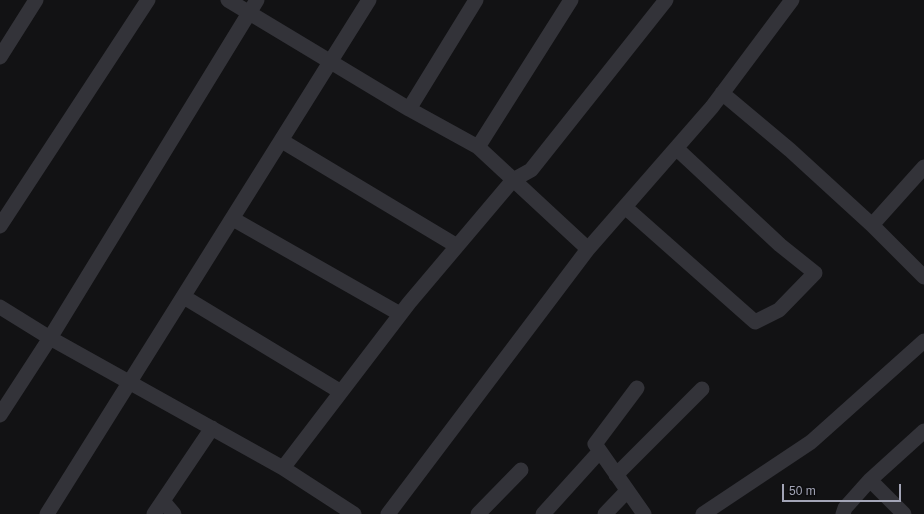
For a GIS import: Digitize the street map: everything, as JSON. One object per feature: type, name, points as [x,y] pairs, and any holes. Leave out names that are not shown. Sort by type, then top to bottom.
[{"type":"street","points":[[0,57],[36,0]]},
{"type":"street","points":[[0,226],[148,0]]},
{"type":"street","points":[[228,0],[253,6],[331,62],[478,147],[588,249]]},
{"type":"street","points":[[47,514],[369,0]]},
{"type":"street","points":[[409,108],[476,0]]},
{"type":"street","points":[[478,147],[572,0]]},
{"type":"street","points":[[283,468],[400,314],[513,180],[531,170],[666,0]]},
{"type":"street","points":[[388,514],[588,249],[722,93],[792,0]]},
{"type":"street","points":[[0,415],[50,338],[253,6]]},
{"type":"street","points":[[722,93],[790,150],[872,225],[924,277]]},
{"type":"street","points":[[282,141],[457,246]]},
{"type":"street","points":[[625,207],[755,322],[779,310],[815,273],[780,245],[676,148]]},
{"type":"street","points":[[872,225],[924,167]]},
{"type":"street","points":[[233,218],[400,314]]},
{"type":"street","points":[[184,297],[341,392]]},
{"type":"street","points":[[0,307],[50,338],[283,468],[354,514]]},
{"type":"street","points":[[703,514],[811,442],[924,341]]},
{"type":"street","points":[[637,388],[595,444],[644,514]]},
{"type":"street","points":[[616,475],[702,389]]},
{"type":"street","points":[[154,514],[212,428]]},
{"type":"street","points":[[843,514],[845,508],[870,480],[924,431]]},
{"type":"street","points":[[542,514],[600,451]]},
{"type":"street","points":[[478,514],[521,470]]},
{"type":"street","points":[[870,480],[904,514]]},
{"type":"street","points":[[605,514],[627,491]]},
{"type":"street","points":[[163,501],[174,514]]}]
